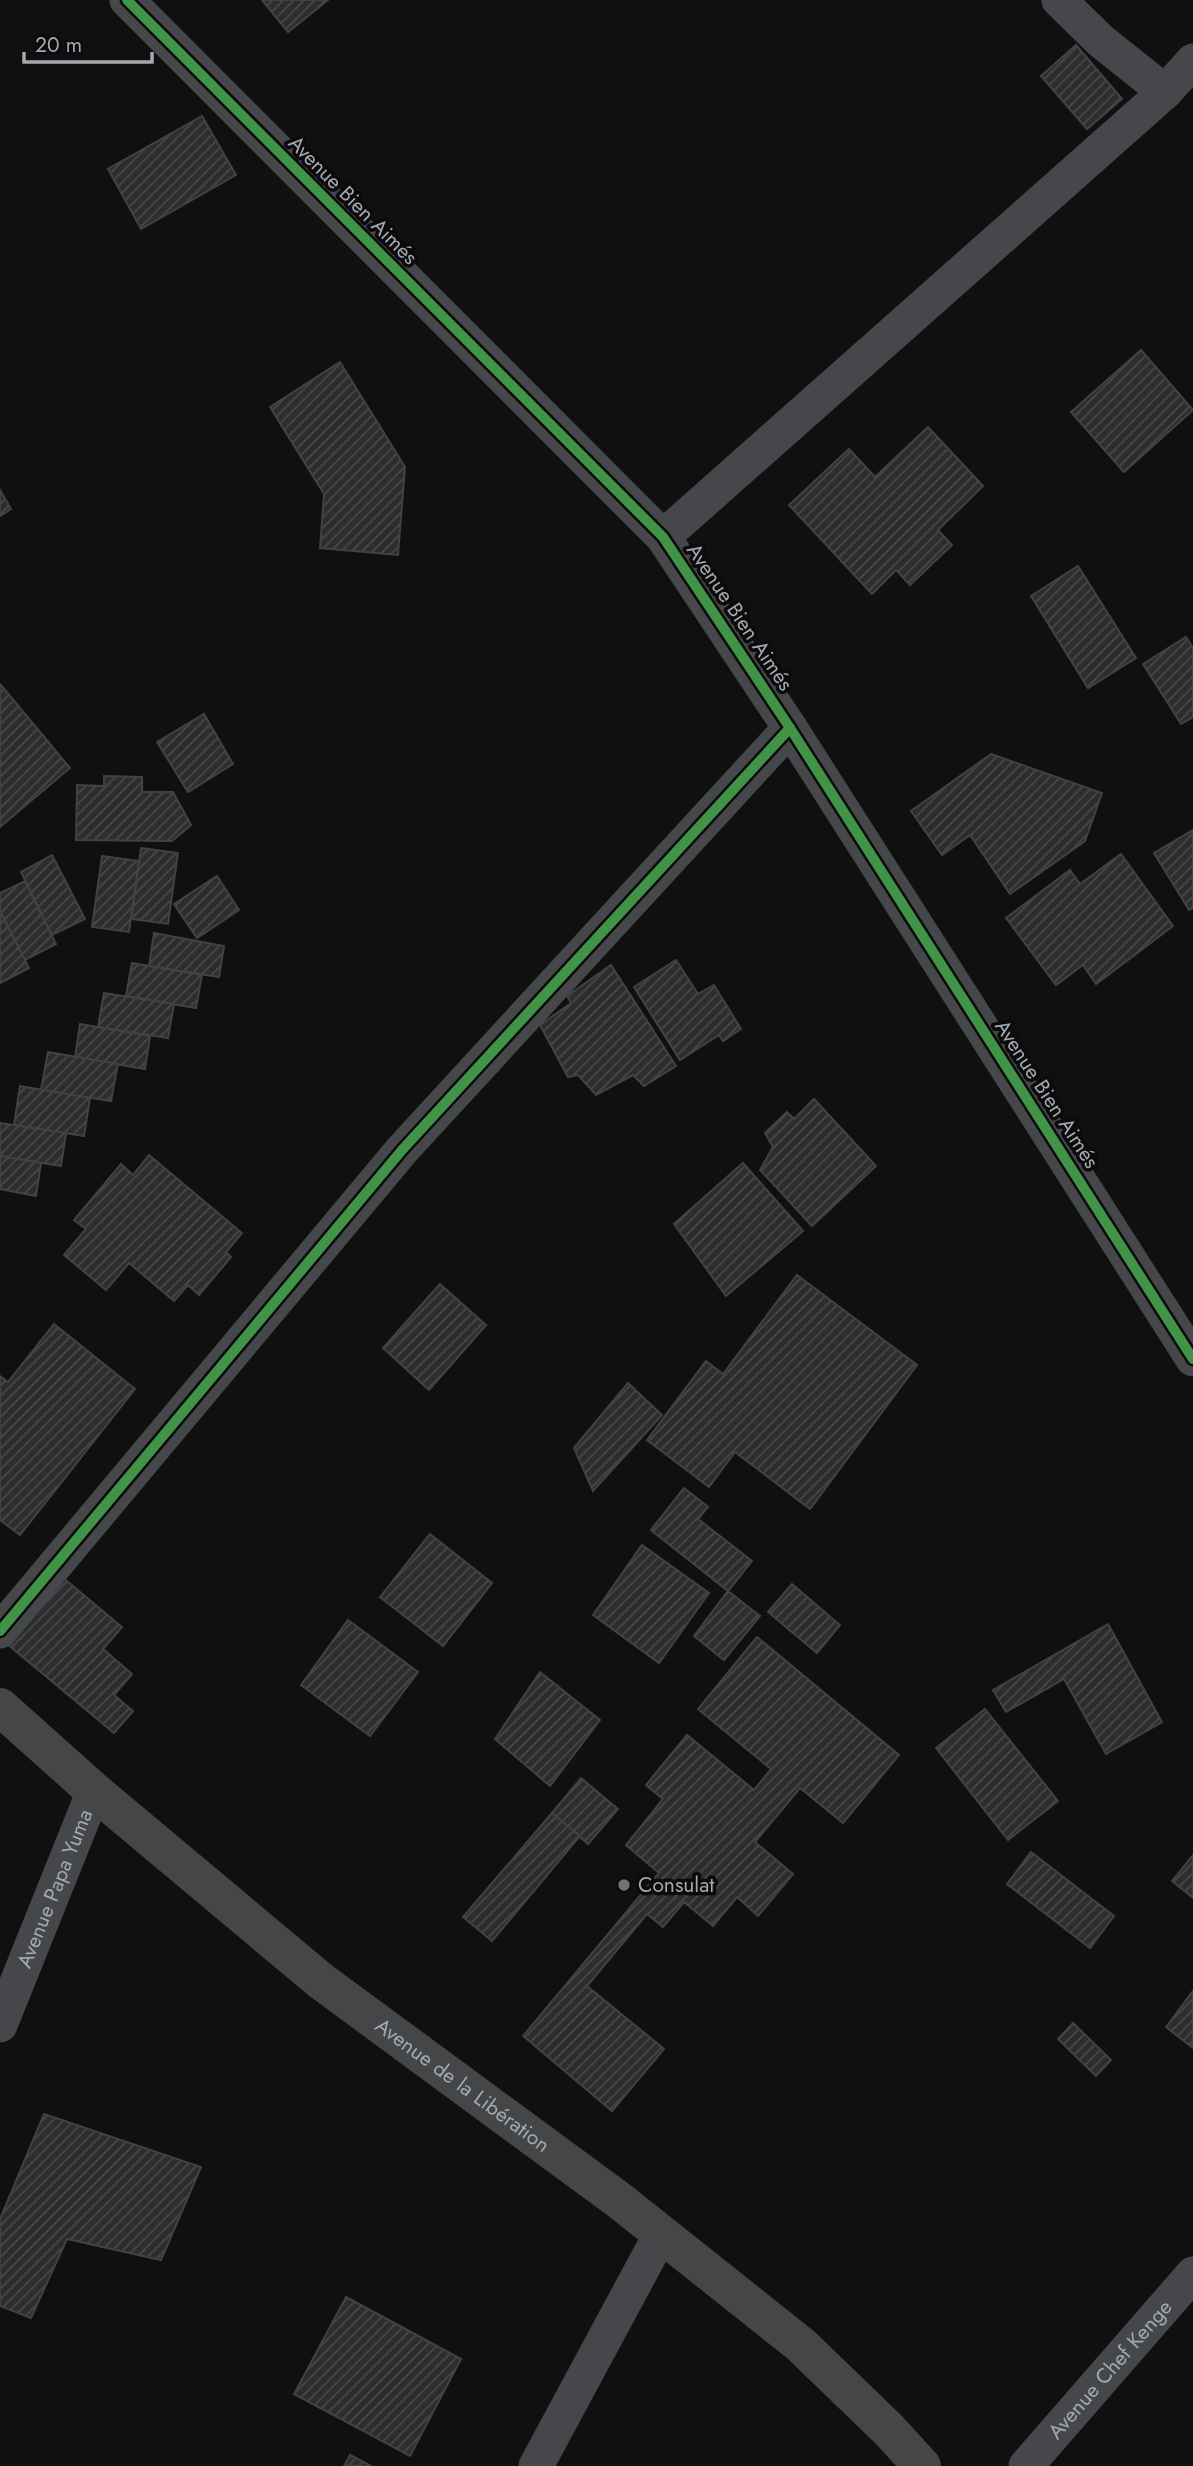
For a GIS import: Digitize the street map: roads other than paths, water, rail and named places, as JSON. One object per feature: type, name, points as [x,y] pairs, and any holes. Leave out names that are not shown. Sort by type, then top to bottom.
[{"type":"street","name":"Avenue Bien Aimés","points":[[127,0],[663,537],[790,728],[1193,1359]]},
{"type":"street","points":[[1059,0],[1101,41],[1166,92]]},
{"type":"street","points":[[663,537],[1166,92],[1193,61]]},
{"type":"street","points":[[0,1631],[402,1150],[790,728]]},
{"type":"street","name":"Avenue de la Libération","points":[[0,1707],[94,1791],[321,1981],[661,2234],[801,2345],[889,2430],[922,2466]]},
{"type":"street","name":"Avenue Papa Yuma","points":[[0,2025],[94,1791]]},
{"type":"street","points":[[536,2466],[661,2234]]},
{"type":"street","name":"Avenue Chef Kenge","points":[[1026,2466],[1193,2274]]},
{"type":"place","name":"Consulat","points":[[624,1885]]}]
